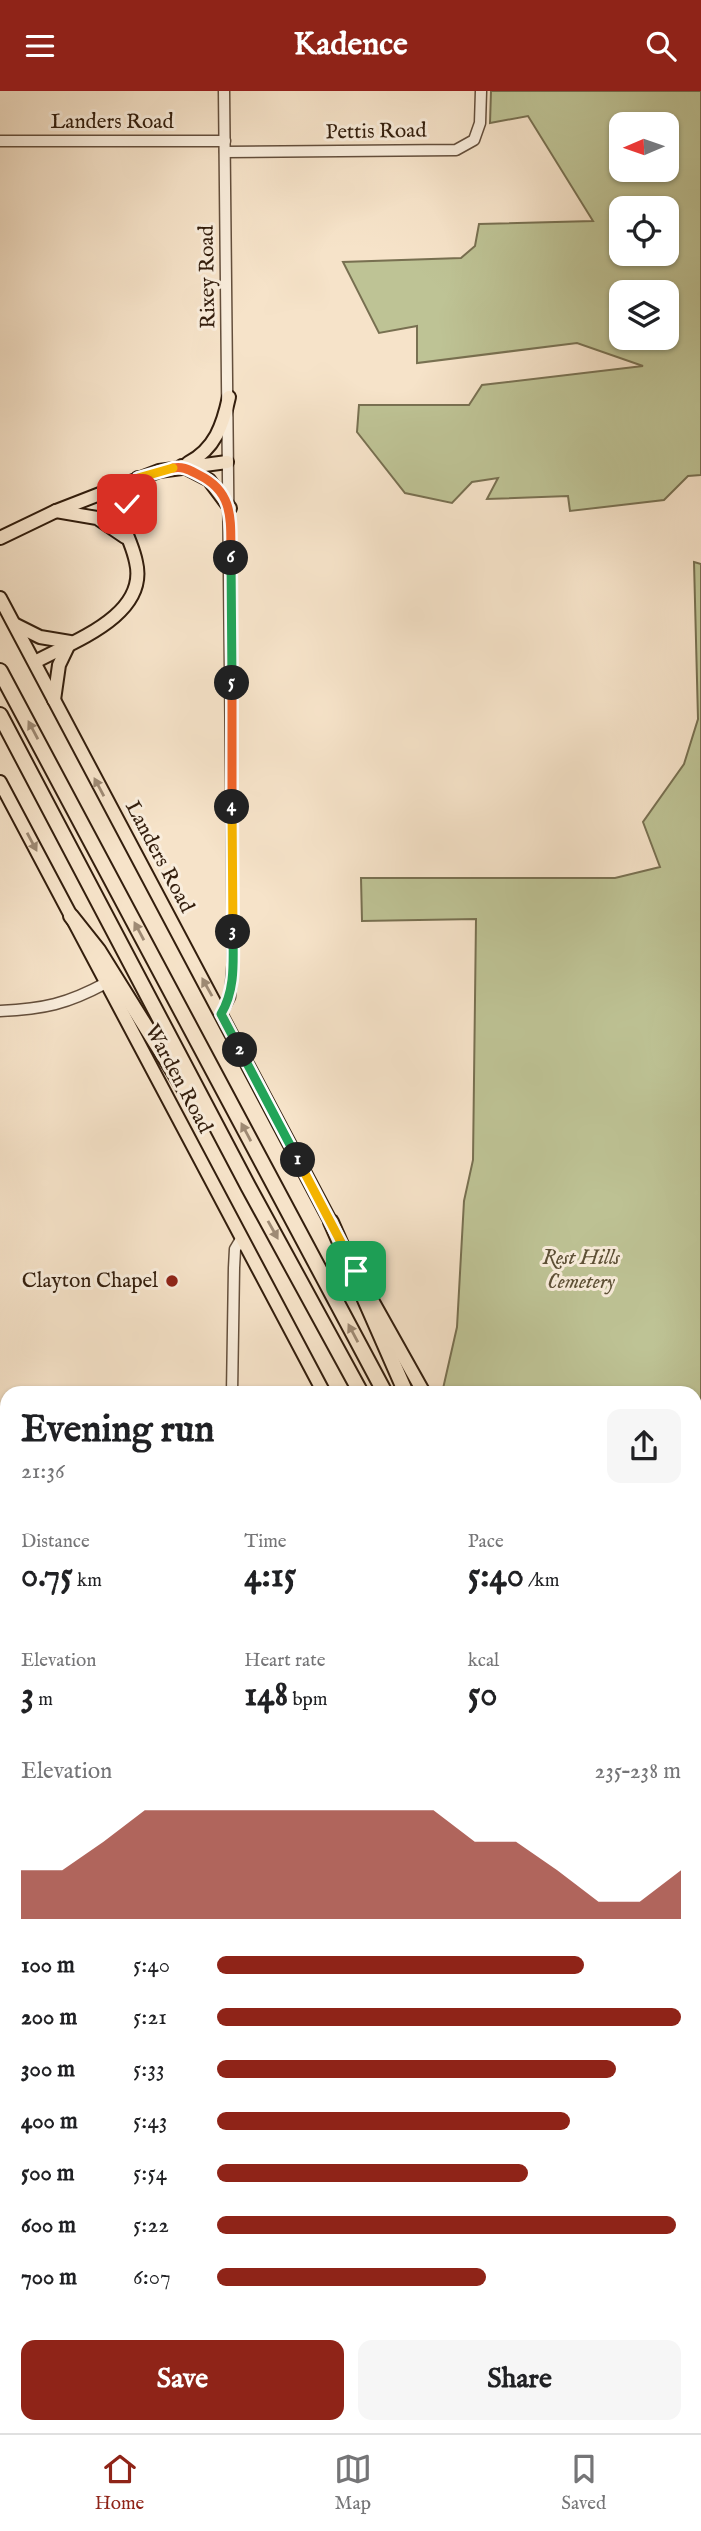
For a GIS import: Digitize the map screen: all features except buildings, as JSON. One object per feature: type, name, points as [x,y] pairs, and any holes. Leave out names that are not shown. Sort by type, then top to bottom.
[{"type":"highway","points":[[0,671],[382,1386]]},
{"type":"highway","points":[[0,715],[247,1187],[357,1386]]},
{"type":"highway","points":[[71,916],[98,950],[247,1187]]},
{"type":"highway","points":[[331,1222],[403,1386]]},
{"type":"main road","points":[[0,538],[56,511],[138,478],[181,466],[198,458],[218,435],[229,397]]},
{"type":"main road","points":[[181,466],[228,462]]},
{"type":"main road","points":[[181,466],[209,480],[230,508]]},
{"type":"main road","points":[[128,539],[127,502],[138,478]]},
{"type":"main road","points":[[34,662],[106,622],[128,601],[137,575],[136,562],[107,491]]},
{"type":"main road","points":[[56,511],[97,519],[117,529],[128,539]]},
{"type":"main road","name":"Landers Road","points":[[0,598],[420,1386]]},
{"type":"main road","points":[[13,622],[40,637],[70,642]]},
{"type":"main road","points":[[54,700],[59,665],[70,642]]},
{"type":"main road","name":"Warden Road","points":[[0,782],[320,1386]]},
{"type":"street","name":"Rixey Road","points":[[221,1014],[230,997],[233,959],[224,91]]},
{"type":"street","name":"Pettis Road","points":[[225,146],[456,150],[474,140],[480,123],[481,91]]},
{"type":"street","name":"Landers Road","points":[[0,141],[225,146]]},
{"type":"street","points":[[0,1011],[45,1008],[71,1001],[106,983]]},
{"type":"street","points":[[233,1386],[235,1249],[242,1239]]},
{"type":"green space","points":[[491,91],[701,91],[701,475],[688,476],[664,500],[570,511],[568,496],[487,499],[498,478],[472,482],[452,503],[405,493],[357,432],[359,405],[469,405],[482,385],[643,366],[577,343],[417,363],[417,326],[379,333],[343,262],[461,258],[475,246],[479,224],[593,221],[528,116],[490,123]]},
{"type":"green space","name":"Rest Hills Cemetery","points":[[694,562],[701,564],[701,1386],[444,1386],[457,1327],[464,1201],[473,1160],[476,919],[362,921],[361,878],[615,878],[660,867],[643,822],[684,764],[698,719]]},
{"type":"place","name":"Clayton Chapel","points":[[172,1281]]},
{"type":"route","points":[[127,504],[138,478],[181,466],[209,480],[230,508],[233,959],[230,997],[221,1014],[356,1271]]}]
